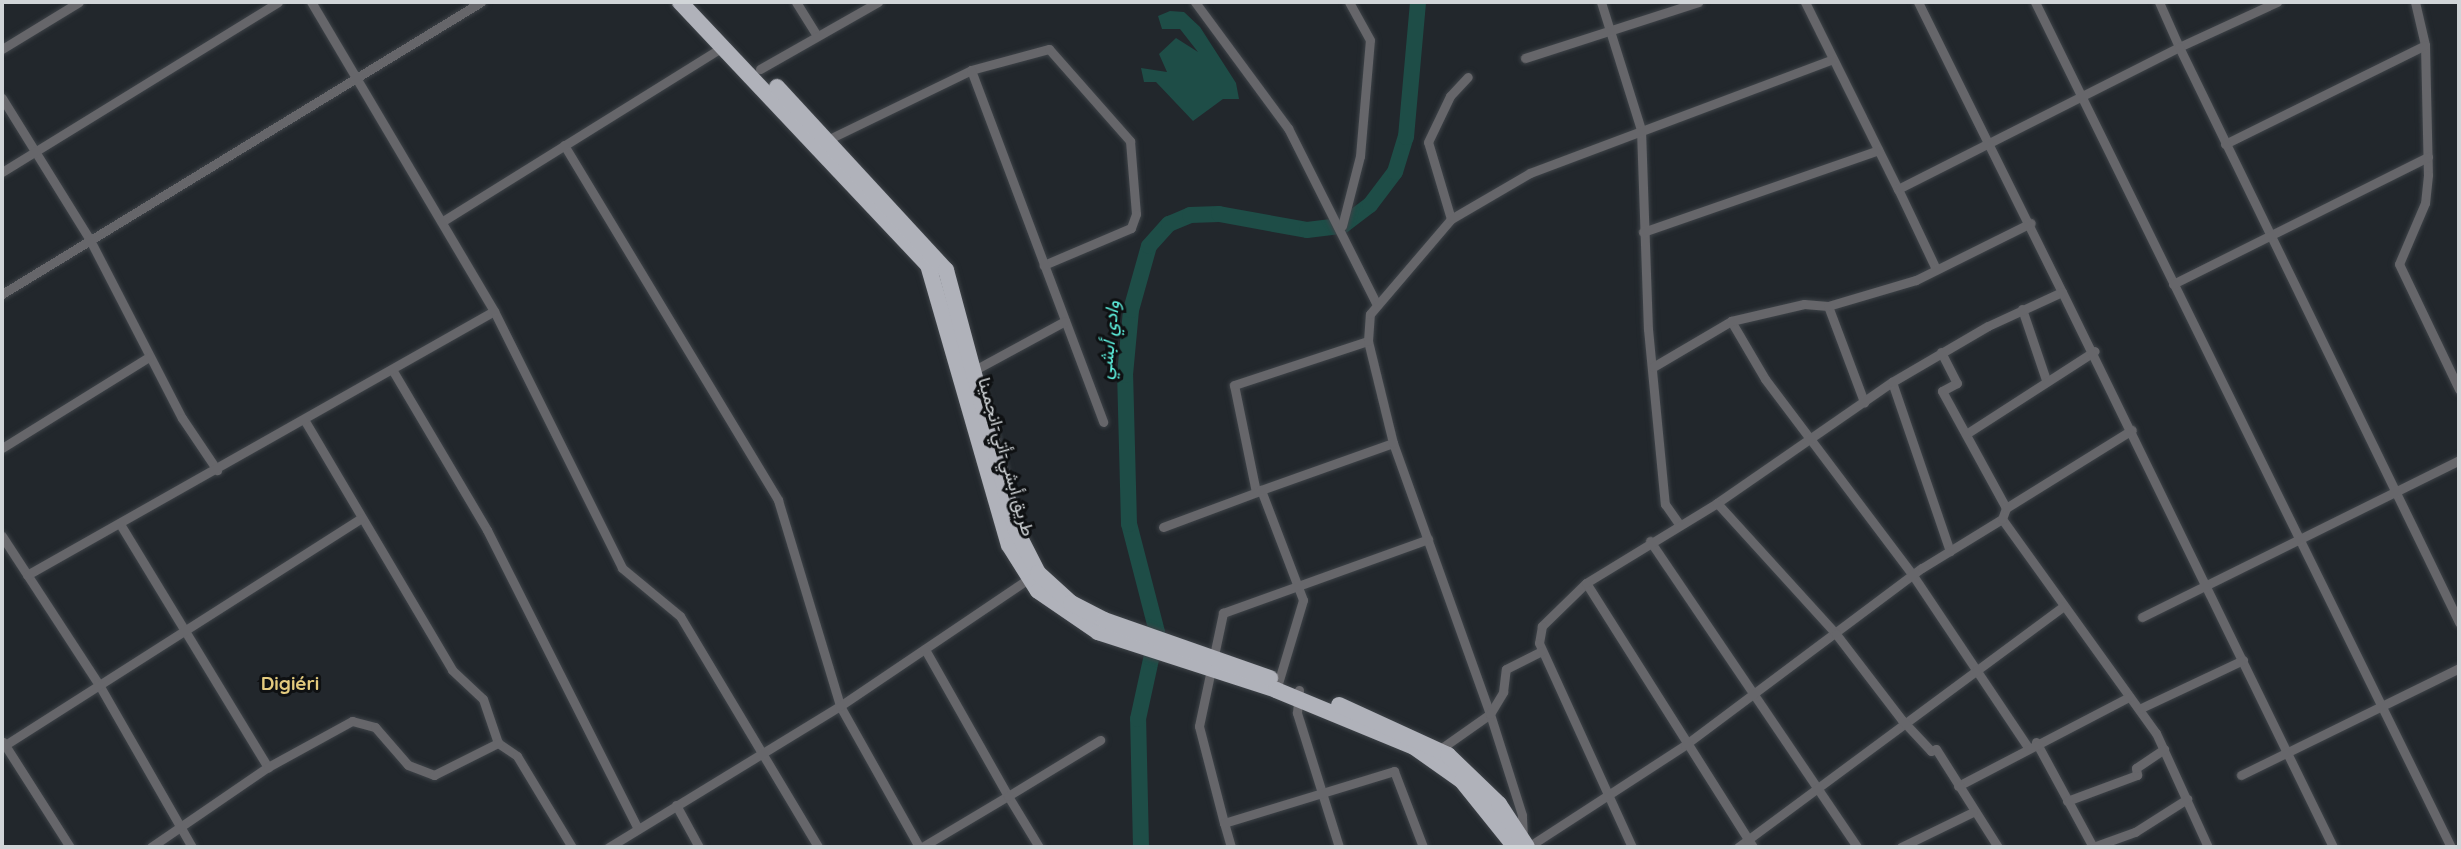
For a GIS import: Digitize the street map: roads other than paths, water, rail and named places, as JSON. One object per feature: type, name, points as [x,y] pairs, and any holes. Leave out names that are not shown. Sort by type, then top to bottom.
[{"type":"highway","points":[[680,2],[939,257],[969,373],[1025,550],[1046,583],[1101,626],[1119,634],[1278,686],[1434,753],[1499,804],[1523,845]]},
{"type":"highway","points":[[696,2],[760,69],[823,142]]},
{"type":"highway","name":"طريق أبشي-أتي-انجمينا","points":[[969,373],[1009,545],[1028,579],[1061,612],[1101,626]]},
{"type":"street","points":[[2,50],[79,2]]},
{"type":"street","points":[[2,172],[278,2]]},
{"type":"street","points":[[311,2],[494,311],[622,568],[680,617],[818,847]]},
{"type":"street","points":[[2,294],[481,2]]},
{"type":"street","points":[[796,2],[815,33]]},
{"type":"street","points":[[760,69],[815,33],[878,2]]},
{"type":"street","points":[[1195,2],[1288,128],[1342,226],[1377,305]]},
{"type":"street","points":[[1342,226],[1360,156],[1370,40],[1349,2]]},
{"type":"street","points":[[1601,2],[1641,130],[1643,232],[1665,504],[1679,524]]},
{"type":"street","points":[[1524,58],[1698,2]]},
{"type":"street","points":[[1805,2],[1831,60],[1936,269]]},
{"type":"street","points":[[1918,2],[2031,223],[2062,292],[2095,351],[2333,847]]},
{"type":"street","points":[[2035,2],[2379,707],[2451,847]]},
{"type":"street","points":[[2159,2],[2225,144],[2273,237],[2459,622]]},
{"type":"street","points":[[1898,190],[1991,145],[2080,96],[2277,2]]},
{"type":"street","points":[[2415,2],[2425,45],[2428,157],[2425,203],[2399,264],[2459,389]]},
{"type":"street","points":[[2225,144],[2425,45]]},
{"type":"street","points":[[443,222],[725,46]]},
{"type":"street","points":[[823,142],[971,70],[1049,49],[1130,141],[1136,214],[1131,229],[1044,265]]},
{"type":"street","points":[[1831,60],[1530,173],[1451,219],[1377,305],[1368,341],[1393,443],[1490,714],[1522,815],[1523,845],[1610,796],[1685,745],[1749,695],[1950,551],[2002,519],[2006,508],[2132,430]]},
{"type":"street","points":[[971,70],[1103,422]]},
{"type":"street","points":[[1451,219],[1428,142],[1450,96],[1468,77]]},
{"type":"street","points":[[2,98],[90,240],[149,357],[216,470]]},
{"type":"street","points":[[564,145],[778,499],[840,706],[921,847],[1100,740]]},
{"type":"street","points":[[1643,232],[1878,150]]},
{"type":"street","points":[[2173,284],[2273,237],[2428,157]]},
{"type":"street","points":[[1653,368],[1731,321],[1804,303],[1828,306],[1936,269],[2031,223]]},
{"type":"street","points":[[1632,847],[1542,651],[1542,626],[1586,583],[1650,541],[1717,503],[1892,382],[1941,352],[2022,309],[2062,292]]},
{"type":"street","points":[[1828,306],[1864,402]]},
{"type":"street","points":[[2022,309],[2046,380]]},
{"type":"street","points":[[27,575],[305,421],[494,311]]},
{"type":"street","points":[[969,373],[1065,321]]},
{"type":"street","points":[[1731,321],[1765,379],[1914,577],[1976,670],[2032,744],[2093,847],[2136,832],[2187,799]]},
{"type":"street","points":[[1278,686],[1303,608],[1259,491],[1234,384],[1368,341]]},
{"type":"street","points":[[1966,434],[2046,380],[2095,351]]},
{"type":"street","points":[[1941,352],[1957,383],[1942,391],[2006,508]]},
{"type":"street","points":[[2,448],[149,357]]},
{"type":"street","points":[[393,371],[487,530],[638,829]]},
{"type":"street","points":[[1892,382],[1950,551]]},
{"type":"street","points":[[305,421],[452,670],[489,709],[498,743],[517,756],[572,847]]},
{"type":"street","points":[[1163,527],[1393,443]]},
{"type":"street","points":[[2142,617],[2459,460]]},
{"type":"street","points":[[1717,503],[1836,634],[1902,720],[1931,751],[1936,749],[1998,847]]},
{"type":"street","points":[[70,847],[3,744],[183,626],[361,518]]},
{"type":"street","points":[[2002,519],[2139,709],[2164,749],[2208,847]]},
{"type":"street","points":[[120,524],[268,767]]},
{"type":"street","points":[[2,536],[98,683],[192,847]]},
{"type":"street","points":[[1231,847],[1199,726],[1205,662],[1223,613],[1428,539]]},
{"type":"street","points":[[1650,541],[1749,695],[1857,847]]},
{"type":"street","points":[[609,847],[840,706],[1028,579]]},
{"type":"street","points":[[1586,583],[1685,745],[1751,844]]},
{"type":"street","points":[[1738,847],[1751,844],[1902,720],[2064,606]]},
{"type":"street","points":[[925,649],[1039,847]]},
{"type":"street","points":[[1434,753],[1490,714],[1503,692],[1506,669],[1542,651]]},
{"type":"street","points":[[2139,709],[2243,660]]},
{"type":"street","points":[[2241,775],[2459,668]]},
{"type":"street","points":[[1298,696],[1320,790],[1339,847]]},
{"type":"street","points":[[1958,786],[2032,744],[2129,697]]},
{"type":"street","points":[[151,847],[182,830],[268,767],[352,721],[375,727],[408,765],[434,775],[498,743]]},
{"type":"street","points":[[2067,801],[2137,775],[2136,768],[2164,749]]},
{"type":"street","points":[[1223,824],[1320,790],[1394,771],[1423,847]]},
{"type":"street","points":[[676,805],[699,847]]},
{"type":"street","points":[[1901,847],[1973,811]]},
{"type":"waterway","name":"وادي أبشي","points":[[1141,847],[1138,719],[1157,632],[1129,524],[1125,375],[1131,310],[1149,246],[1169,224],[1190,215],[1219,214],[1307,230],[1342,226],[1370,205],[1395,172],[1406,137],[1418,2]]},
{"type":"district","name":"Digiéri","points":[[290,684]]}]
